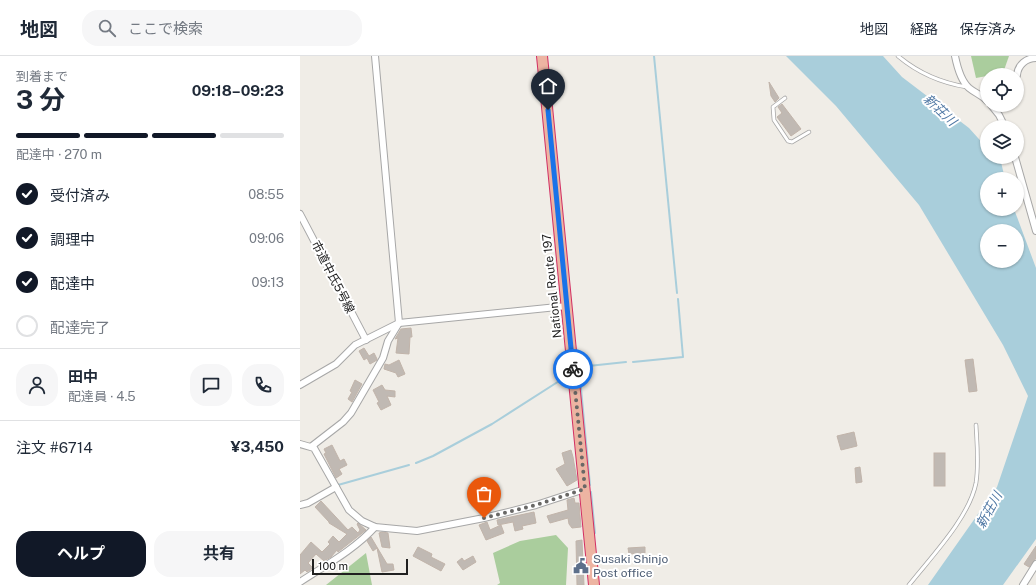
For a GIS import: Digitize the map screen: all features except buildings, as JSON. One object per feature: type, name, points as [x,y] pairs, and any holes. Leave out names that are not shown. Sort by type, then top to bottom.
[{"type":"highway","name":"National Route 197","points":[[542,56],[594,585]]},
{"type":"street","points":[[312,446],[343,422],[351,413],[384,358],[388,341],[399,322],[375,56]]},
{"type":"street","points":[[955,56],[960,73],[968,87],[980,93]]},
{"type":"street","points":[[1019,68],[1026,61],[1036,58]]},
{"type":"street","points":[[1017,164],[1036,231]]},
{"type":"street","name":"市道中氏5号線","points":[[300,214],[366,340]]},
{"type":"street","points":[[300,385],[336,364],[355,345],[399,322],[567,306]]},
{"type":"street","points":[[300,444],[312,446],[316,450],[349,510],[362,521],[375,527],[417,531],[484,518],[536,505],[585,489]]},
{"type":"street","points":[[300,505],[336,487]]},
{"type":"street","points":[[300,582],[349,550],[365,538],[375,527]]},
{"type":"street","points":[[1023,585],[1036,564]]},
{"type":"lane","points":[[898,56],[917,69],[941,81],[952,85],[968,87]]},
{"type":"lane","points":[[785,98],[773,107],[774,120],[788,141],[792,142],[809,132]]},
{"type":"lane","points":[[909,585],[952,531],[970,502],[978,469],[976,425]]},
{"type":"green space","points":[[971,56],[1009,56],[1005,68],[980,68],[980,77],[976,78]]},
{"type":"green space","points":[[556,535],[568,548],[566,585],[497,585],[500,583],[493,553],[520,541]]},
{"type":"green space","points":[[366,553],[372,585],[326,585]]},
{"type":"water","name":"新荘川","points":[[786,56],[883,56],[902,77],[969,128],[980,140],[980,164],[1001,164],[1003,172],[980,172],[980,216],[1017,216],[1020,224],[980,224],[980,268],[1024,268],[1024,236],[1036,268],[1036,539],[1003,585],[928,585],[997,487],[1028,396],[1003,345],[919,205],[836,106]]},
{"type":"waterway","points":[[654,56],[677,293]]},
{"type":"waterway","points":[[633,362],[683,357],[678,299]]},
{"type":"waterway","points":[[590,485],[579,367],[626,362]]},
{"type":"waterway","points":[[416,463],[433,456],[492,424],[567,376]]},
{"type":"waterway","points":[[338,485],[409,465]]},
{"type":"waterway","points":[[591,492],[595,533]]},
{"type":"way so far","points":[[484,518],[536,505],[585,489],[573,369]]},
{"type":"place","name":"Susaki Shinjo Post office","points":[[581,566]]},
{"type":"route","points":[[548,110],[573,369]]}]
